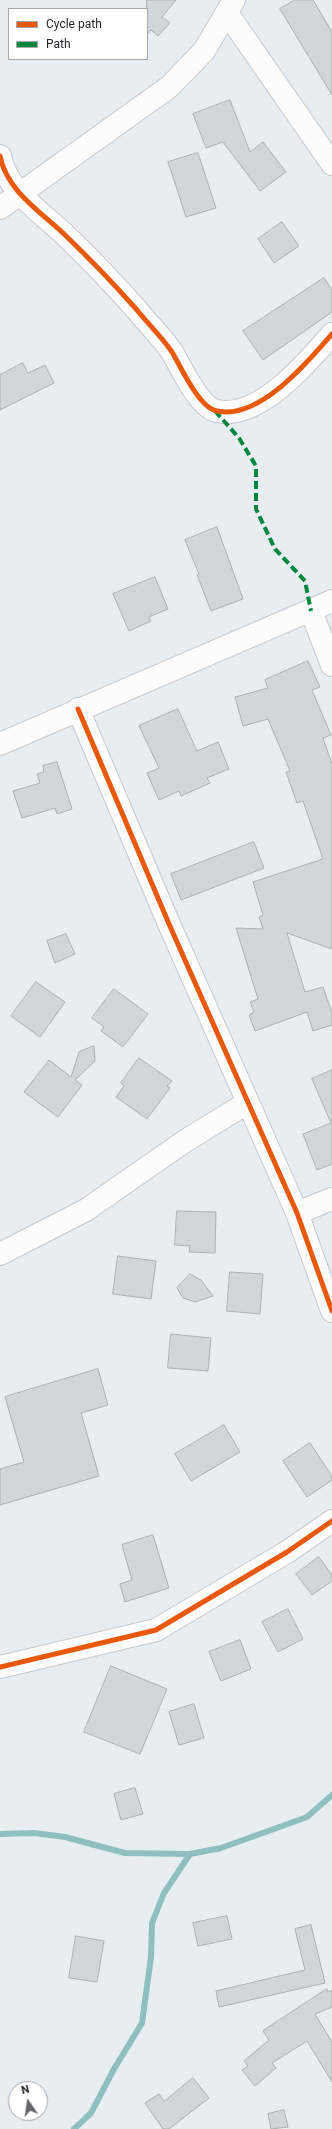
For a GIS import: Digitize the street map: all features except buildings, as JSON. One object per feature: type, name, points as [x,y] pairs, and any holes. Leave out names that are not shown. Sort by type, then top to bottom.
[{"type":"street","points":[[0,208],[170,87],[204,51],[230,6],[332,164]]},
{"type":"street","points":[[0,156],[2,169],[20,195],[64,233],[136,309],[171,352],[183,374],[201,400],[215,411],[234,412],[265,400],[309,360],[332,334]]},
{"type":"street","points":[[0,744],[78,709],[332,601]]},
{"type":"street","points":[[311,611],[332,665]]},
{"type":"street","points":[[78,709],[247,1103],[297,1213],[332,1311]]},
{"type":"street","points":[[0,1254],[86,1210],[185,1141],[247,1103]]},
{"type":"street","points":[[297,1213],[332,1199]]},
{"type":"street","points":[[0,1667],[156,1630],[288,1552],[332,1521]]},
{"type":"waterway","points":[[0,1834],[34,1833],[65,1837],[125,1853],[190,1854],[221,1848],[307,1817],[332,1795]]},
{"type":"waterway","points":[[74,2129],[91,2113],[114,2069],[142,2023],[151,1957],[152,1923],[164,1893],[190,1854]]},
{"type":"marked path","points":[[215,411],[239,438],[256,466],[256,509],[275,549],[305,581],[311,611]]},
{"type":"cycle path","points":[[0,156],[4,168],[17,190],[83,252],[137,310],[168,346],[197,395],[210,408],[217,411],[233,411],[249,407],[265,398],[281,387],[296,373],[332,334]]},
{"type":"cycle path","points":[[78,709],[169,924],[297,1213],[332,1311]]},
{"type":"cycle path","points":[[0,1667],[156,1630],[287,1552],[332,1521]]}]
